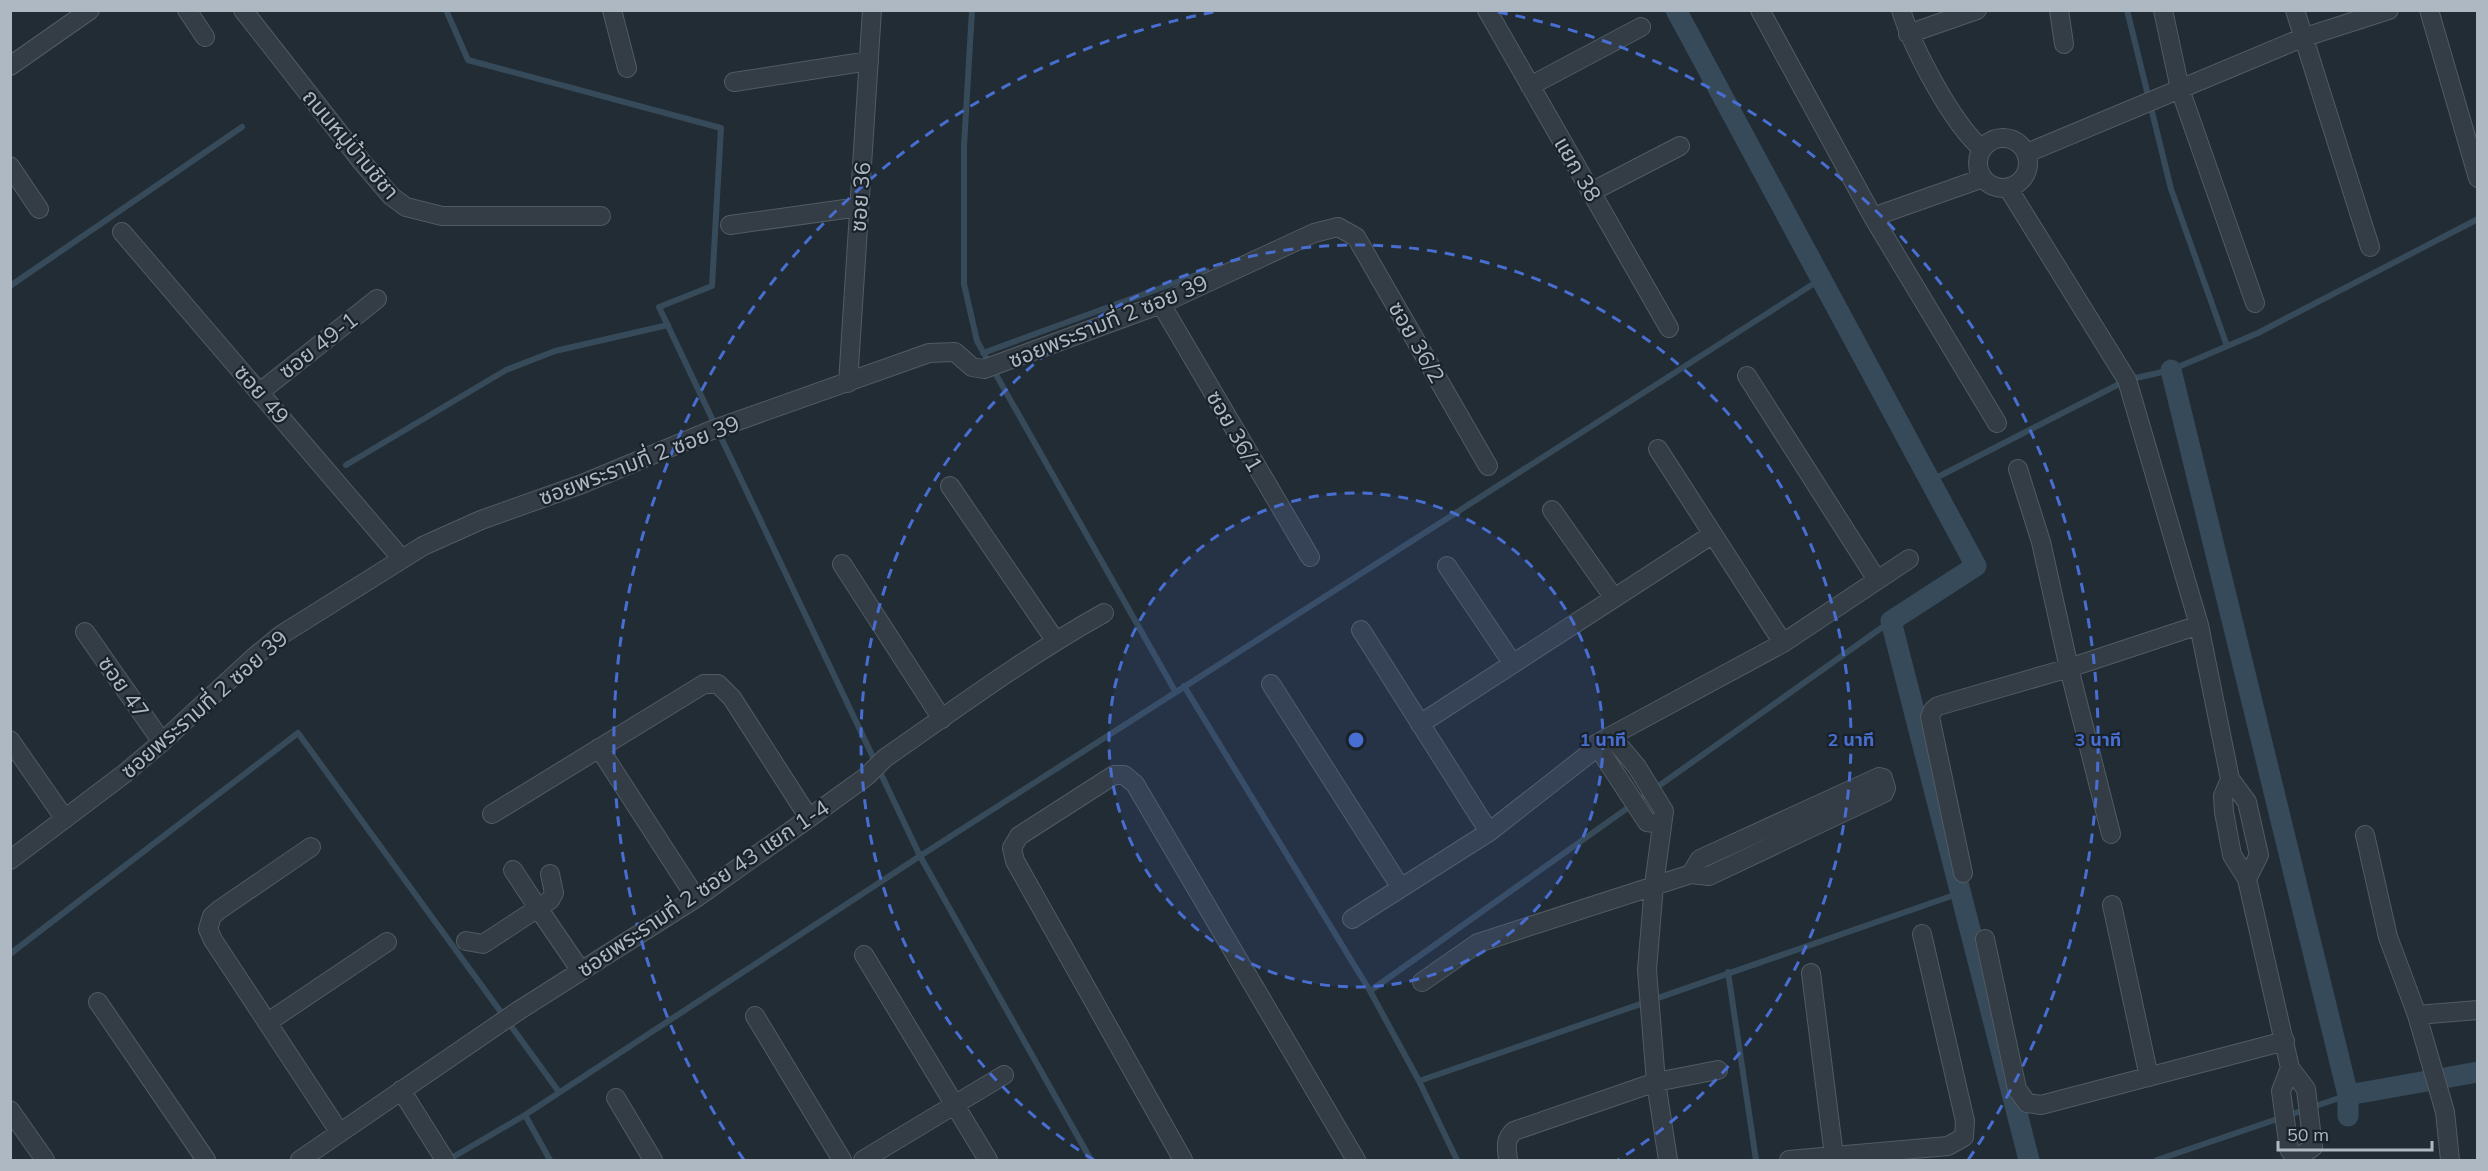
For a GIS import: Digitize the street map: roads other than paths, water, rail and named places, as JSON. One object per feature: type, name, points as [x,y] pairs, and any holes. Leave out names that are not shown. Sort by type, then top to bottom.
[{"type":"street","points":[[10,66],[90,10]]},
{"type":"street","points":[[187,10],[205,37]]},
{"type":"street","name":"ถนนหมู่บ้านชิชา","points":[[243,10],[362,162],[391,196],[406,207],[442,216],[601,216]]},
{"type":"street","points":[[612,10],[627,68]]},
{"type":"street","name":"ซอย 36","points":[[848,383],[872,10]]},
{"type":"street","name":"แยก 38","points":[[1487,10],[1669,328]]},
{"type":"street","points":[[1760,10],[1873,217],[1997,423]]},
{"type":"street","points":[[1900,10],[1908,34],[1968,137],[1982,149]]},
{"type":"street","points":[[1908,34],[1977,10]]},
{"type":"street","points":[[2059,10],[2064,45]]},
{"type":"street","points":[[2163,10],[2180,89],[2255,303]]},
{"type":"street","points":[[2295,10],[2370,247]]},
{"type":"street","points":[[2027,153],[2302,38],[2389,10]]},
{"type":"street","points":[[2429,10],[2478,178]]},
{"type":"street","points":[[1530,86],[1641,27]]},
{"type":"street","points":[[734,82],[869,61]]},
{"type":"street","points":[[2000,137],[2011,138],[2021,144],[2027,153],[2029,164],[2026,176],[2018,184],[2007,188],[1989,185],[1978,169],[1978,159],[1982,149],[1989,141],[2000,137]]},
{"type":"street","points":[[1591,192],[1680,146]]},
{"type":"street","points":[[10,166],[39,208]]},
{"type":"street","points":[[1873,217],[1983,178]]},
{"type":"street","points":[[2007,188],[2127,380],[2199,625],[2230,779],[2247,802],[2259,855],[2247,879]]},
{"type":"street","points":[[730,225],[860,207]]},
{"type":"street","name":"ซอยพระรามที่ 2 ซอย 39","points":[[10,860],[162,742],[280,635],[401,558],[481,520],[582,484],[712,430],[929,353],[955,352],[972,367],[984,369],[1161,304],[1314,233],[1338,227]]},
{"type":"street","name":"ซอย 36/2","points":[[1338,227],[1356,237],[1488,466]]},
{"type":"street","name":"ซอย 49","points":[[122,232],[401,558]]},
{"type":"street","name":"ซอย 49-1","points":[[260,392],[377,299]]},
{"type":"street","name":"ซอย 36/1","points":[[1161,304],[1310,557]]},
{"type":"street","points":[[1747,376],[1877,580]]},
{"type":"street","points":[[1658,448],[1782,643]]},
{"type":"street","points":[[2018,469],[2041,542],[2069,668],[2111,834]]},
{"type":"street","points":[[950,486],[1055,640]]},
{"type":"street","points":[[1552,510],[1614,598]]},
{"type":"street","points":[[1420,724],[1713,534]]},
{"type":"street","points":[[1352,920],[1489,832],[1604,740],[1782,643],[1910,559]]},
{"type":"street","points":[[842,564],[942,718]]},
{"type":"street","points":[[1447,566],[1513,664]]},
{"type":"street","name":"ซอยพระรามที่ 2 ซอย 43 แยก 1-4","points":[[300,1161],[400,1090],[518,1011],[696,898],[867,776],[885,758],[1055,640],[1104,614]]},
{"type":"street","points":[[1963,873],[1930,717],[1933,710],[1938,706],[2069,668],[2199,625]]},
{"type":"street","points":[[1361,630],[1489,832]]},
{"type":"street","name":"ซอย 47","points":[[85,632],[162,742]]},
{"type":"street","points":[[492,814],[704,684],[718,684],[732,699],[809,818]]},
{"type":"street","points":[[1271,684],[1401,888]]},
{"type":"street","points":[[10,740],[65,819]]},
{"type":"street","points":[[1604,740],[1648,784],[1657,819],[1647,970],[1656,1082],[1668,1161]]},
{"type":"street","points":[[1604,740],[1633,798],[1657,819]]},
{"type":"street","points":[[599,748],[696,898]]},
{"type":"street","points":[[1183,1161],[1015,861],[1012,848],[1019,836],[1114,775],[1124,775],[1135,784],[1356,1161]]},
{"type":"street","points":[[1422,982],[1478,943],[1691,874],[1709,876],[1884,793],[1886,788],[1883,778],[1879,777],[1700,859],[1691,874]]},
{"type":"street","points":[[2230,779],[2223,796],[2232,855],[2247,879],[2290,1068],[2306,1089],[2313,1147],[2296,1160],[2289,1149],[2281,1091],[2290,1068]]},
{"type":"street","points":[[2366,835],[2388,937],[2417,1015],[2445,1112],[2450,1161]]},
{"type":"street","points":[[311,847],[219,910],[209,922],[208,929],[340,1133]]},
{"type":"street","points":[[513,870],[581,971]]},
{"type":"street","points":[[466,941],[483,944],[550,900],[554,893],[550,874]]},
{"type":"street","points":[[2112,905],[2149,1077]]},
{"type":"street","points":[[1789,1161],[1948,1146],[1964,1137],[1965,1120],[1922,934]]},
{"type":"street","points":[[1985,939],[2017,1089],[2027,1103],[2041,1105],[2285,1041]]},
{"type":"street","points":[[268,1022],[387,942]]},
{"type":"street","points":[[864,955],[988,1161]]},
{"type":"street","points":[[1811,972],[1834,1156]]},
{"type":"street","points":[[98,1002],[206,1161]]},
{"type":"street","points":[[2417,1015],[2478,1011]]},
{"type":"street","points":[[755,1016],[842,1161]]},
{"type":"street","points":[[1508,1161],[1506,1143],[1508,1136],[1514,1131],[1656,1082],[1718,1070]]},
{"type":"street","points":[[863,1161],[1004,1075]]},
{"type":"street","points":[[400,1090],[441,1154]]},
{"type":"street","points":[[616,1098],[653,1161]]},
{"type":"street","points":[[10,1110],[45,1161]]},
{"type":"waterway","points":[[446,10],[468,60],[721,128],[712,286],[659,307],[920,856],[1091,1160]]},
{"type":"waterway","points":[[972,10],[964,146],[964,284],[977,341],[1175,691]]},
{"type":"waterway","points":[[1676,10],[1976,566],[1891,621],[2029,1160]]},
{"type":"waterway","points":[[2127,10],[2171,189],[2227,346]]},
{"type":"waterway","points":[[10,286],[242,127]]},
{"type":"waterway","points":[[1930,481],[2127,380],[2171,370],[2258,333],[2478,219]]},
{"type":"waterway","points":[[983,353],[1207,271]]},
{"type":"waterway","points":[[448,1160],[525,1115],[920,856],[1821,279]]},
{"type":"waterway","points":[[346,465],[506,370],[555,351],[668,325]]},
{"type":"waterway","points":[[2171,370],[2348,1095],[2348,1116]]},
{"type":"waterway","points":[[1370,991],[1891,621]]},
{"type":"waterway","points":[[1184,686],[1370,991],[1419,1081],[1457,1160]]},
{"type":"waterway","points":[[10,954],[298,733],[559,1092]]},
{"type":"waterway","points":[[1419,1081],[1960,893]]},
{"type":"waterway","points":[[1728,972],[1756,1160]]},
{"type":"waterway","points":[[2348,1095],[2478,1072]]},
{"type":"waterway","points":[[2157,1160],[2348,1095]]},
{"type":"waterway","points":[[525,1115],[550,1160]]}]
